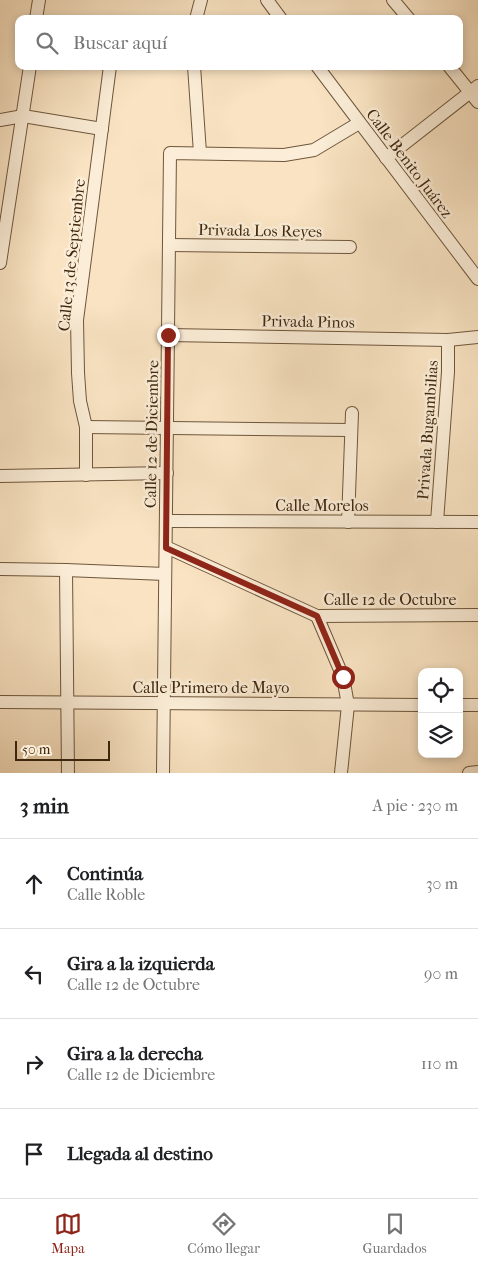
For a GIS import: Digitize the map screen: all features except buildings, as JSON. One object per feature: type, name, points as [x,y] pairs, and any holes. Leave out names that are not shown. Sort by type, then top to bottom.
[{"type":"street","points":[[37,15],[40,0]]},
{"type":"street","points":[[197,15],[201,0]]},
{"type":"street","points":[[267,0],[278,15]]},
{"type":"street","points":[[393,0],[405,15]]},
{"type":"street","points":[[0,263],[29,70]]},
{"type":"street","name":"Calle 13 de Septiembre","points":[[86,475],[86,427],[80,401],[77,320],[109,70]]},
{"type":"street","points":[[194,70],[200,153],[284,155],[314,150],[359,123]]},
{"type":"street","name":"Calle Benito Juárez","points":[[320,70],[478,279]]},
{"type":"street","points":[[386,158],[475,93],[453,70]]},
{"type":"street","points":[[0,120],[23,116],[102,129]]},
{"type":"street","name":"Calle 12 de Diciembre","points":[[163,773],[162,703],[166,574],[170,153],[200,153]]},
{"type":"street","name":"Privada Los Reyes","points":[[169,245],[350,248]]},
{"type":"street","name":"Privada Pinos","points":[[168,335],[448,340],[478,337]]},
{"type":"street","name":"Privada Bugambilias","points":[[437,522],[448,372],[448,340]]},
{"type":"street","points":[[348,522],[352,413]]},
{"type":"street","points":[[86,427],[350,430]]},
{"type":"street","points":[[0,476],[167,473]]},
{"type":"street","name":"Calle Morelos","points":[[166,521],[478,522]]},
{"type":"street","name":"Calle 12 de Octubre","points":[[166,548],[317,616],[478,615]]},
{"type":"street","points":[[0,569],[166,574]]},
{"type":"street","points":[[66,570],[68,773]]},
{"type":"street","points":[[317,616],[343,677],[348,705],[341,773]]},
{"type":"street","name":"Calle Primero de Mayo","points":[[0,702],[418,705]]},
{"type":"street","points":[[463,705],[478,706]]},
{"type":"street","points":[[469,773],[478,772]]},
{"type":"route","points":[[168,335],[166,548],[317,616],[343,677]]}]
